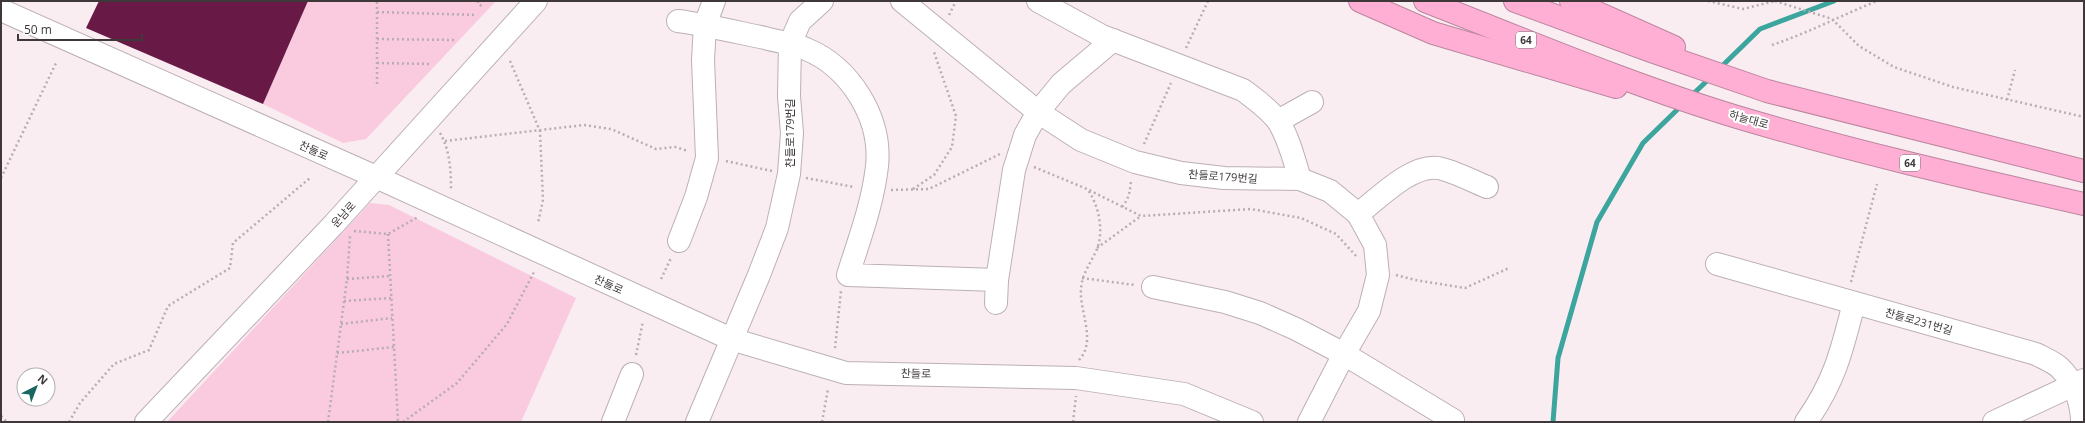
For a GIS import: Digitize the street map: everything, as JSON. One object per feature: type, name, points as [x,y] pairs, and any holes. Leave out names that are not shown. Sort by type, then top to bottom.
[{"type":"highway","points":[[1360,1],[1433,33],[1623,83]]},
{"type":"highway","name":"64","points":[[1425,1],[1623,83]]},
{"type":"highway","points":[[1515,1],[1656,46],[1762,89],[2084,171]]},
{"type":"highway","points":[[1571,1],[1656,46]]},
{"type":"highway","name":"하늘대로","points":[[1623,83],[1730,114],[1964,177],[2084,204]]},
{"type":"street","name":"운남로","points":[[146,422],[376,178],[536,1]]},
{"type":"street","points":[[678,241],[696,197],[707,158],[703,60],[705,25],[714,1]]},
{"type":"street","name":"찬들로179번길","points":[[697,422],[759,275],[777,228],[789,174],[792,133],[789,96],[790,44],[800,21],[822,1]]},
{"type":"street","name":"찬들로179번길","points":[[902,1],[1038,112],[1081,140],[1136,162],[1181,173],[1224,178],[1300,179],[1330,191],[1358,214],[1375,245],[1378,275],[1369,311],[1344,354],[1309,422]]},
{"type":"street","points":[[1038,1],[1113,40],[1243,90],[1262,105],[1278,121],[1287,139],[1300,179]]},
{"type":"street","name":"찬들로","points":[[1,10],[731,339],[846,373],[1076,378],[1184,394],[1252,422]]},
{"type":"street","points":[[678,21],[705,25],[806,49],[827,60],[850,81],[868,108],[873,130],[877,165],[867,212],[845,281],[997,280]]},
{"type":"street","points":[[996,303],[997,280],[1014,170],[1025,134],[1038,112],[1060,84],[1113,40]]},
{"type":"street","points":[[1278,121],[1312,102]]},
{"type":"street","points":[[1358,214],[1410,174],[1424,168],[1439,168],[1487,187]]},
{"type":"street","name":"찬들로231번길","points":[[1717,264],[2036,354],[2060,368],[2079,382],[2082,422]]},
{"type":"street","points":[[1153,287],[1225,302],[1260,313],[1296,329],[1344,354],[1453,420]]},
{"type":"street","points":[[1806,422],[1822,400],[1838,364],[1850,301]]},
{"type":"street","points":[[613,422],[632,374]]},
{"type":"street","points":[[1994,422],[2079,382]]},
{"type":"path","points":[[377,1],[377,84]]},
{"type":"path","points":[[478,1],[478,4],[484,7]]},
{"type":"path","points":[[946,22],[956,1]]},
{"type":"path","points":[[1186,49],[1208,1]]},
{"type":"path","points":[[1708,1],[1743,9],[1775,1],[1832,19],[1859,46],[1894,67],[1953,87],[2084,116]]},
{"type":"path","points":[[1772,45],[1805,34],[1832,19],[1878,1]]},
{"type":"path","points":[[377,12],[477,15]]},
{"type":"path","points":[[377,39],[454,40]]},
{"type":"path","points":[[913,189],[934,175],[952,147],[956,116],[950,94],[933,52],[935,48]]},
{"type":"path","points":[[510,61],[540,131],[543,200],[538,223]]},
{"type":"path","points":[[377,63],[432,64]]},
{"type":"path","points":[[1,178],[56,64]]},
{"type":"path","points":[[2007,100],[2015,70]]},
{"type":"path","points":[[1141,151],[1171,82]]},
{"type":"path","points":[[445,141],[584,125],[611,129],[656,148],[675,147],[707,158],[775,172]]},
{"type":"path","points":[[438,130],[445,141],[451,168],[451,190]]},
{"type":"path","points":[[890,190],[929,189],[1000,154],[1007,156]]},
{"type":"path","points":[[1029,165],[1087,189],[1141,216],[1251,209],[1301,218],[1336,234],[1360,260]]},
{"type":"path","points":[[1122,207],[1130,194],[1132,176]]},
{"type":"path","points":[[69,422],[80,403],[114,364],[149,350],[168,306],[230,268],[233,244],[310,178]]},
{"type":"path","points":[[806,178],[859,188]]},
{"type":"path","points":[[1850,301],[1877,184]]},
{"type":"path","points":[[1076,363],[1085,354],[1087,332],[1081,290],[1082,278],[1097,249],[1101,229],[1094,201],[1087,189]]},
{"type":"path","points":[[1097,249],[1141,216]]},
{"type":"path","points":[[328,422],[347,279],[350,230],[388,234],[419,217]]},
{"type":"path","points":[[388,234],[398,422]]},
{"type":"path","points":[[661,279],[678,241]]},
{"type":"path","points":[[1393,274],[1415,280],[1465,288],[1509,268]]},
{"type":"path","points":[[403,422],[457,383],[507,324],[534,272]]},
{"type":"path","points":[[347,279],[390,276]]},
{"type":"path","points":[[1082,278],[1153,287]]},
{"type":"path","points":[[835,348],[845,281]]},
{"type":"path","points":[[344,301],[391,298]]},
{"type":"path","points":[[341,324],[392,318]]},
{"type":"path","points":[[632,374],[643,321]]},
{"type":"path","points":[[338,353],[394,347]]},
{"type":"path","points":[[822,422],[828,389]]},
{"type":"path","points":[[1073,422],[1076,393]]},
{"type":"path","points":[[1,416],[7,422]]},
{"type":"shaded area","points":[[308,1],[496,1],[366,139],[343,143],[263,104]]},
{"type":"shaded area","points":[[370,203],[389,205],[576,298],[521,422],[167,422]]},
{"type":"building","points":[[99,1],[308,1],[263,104],[86,28]]},
{"type":"waterway","points":[[1720,68],[1760,29],[1834,1]]},
{"type":"waterway","points":[[1691,96],[1710,78]]},
{"type":"waterway","points":[[1553,422],[1558,358],[1597,222],[1643,143],[1681,106]]}]
